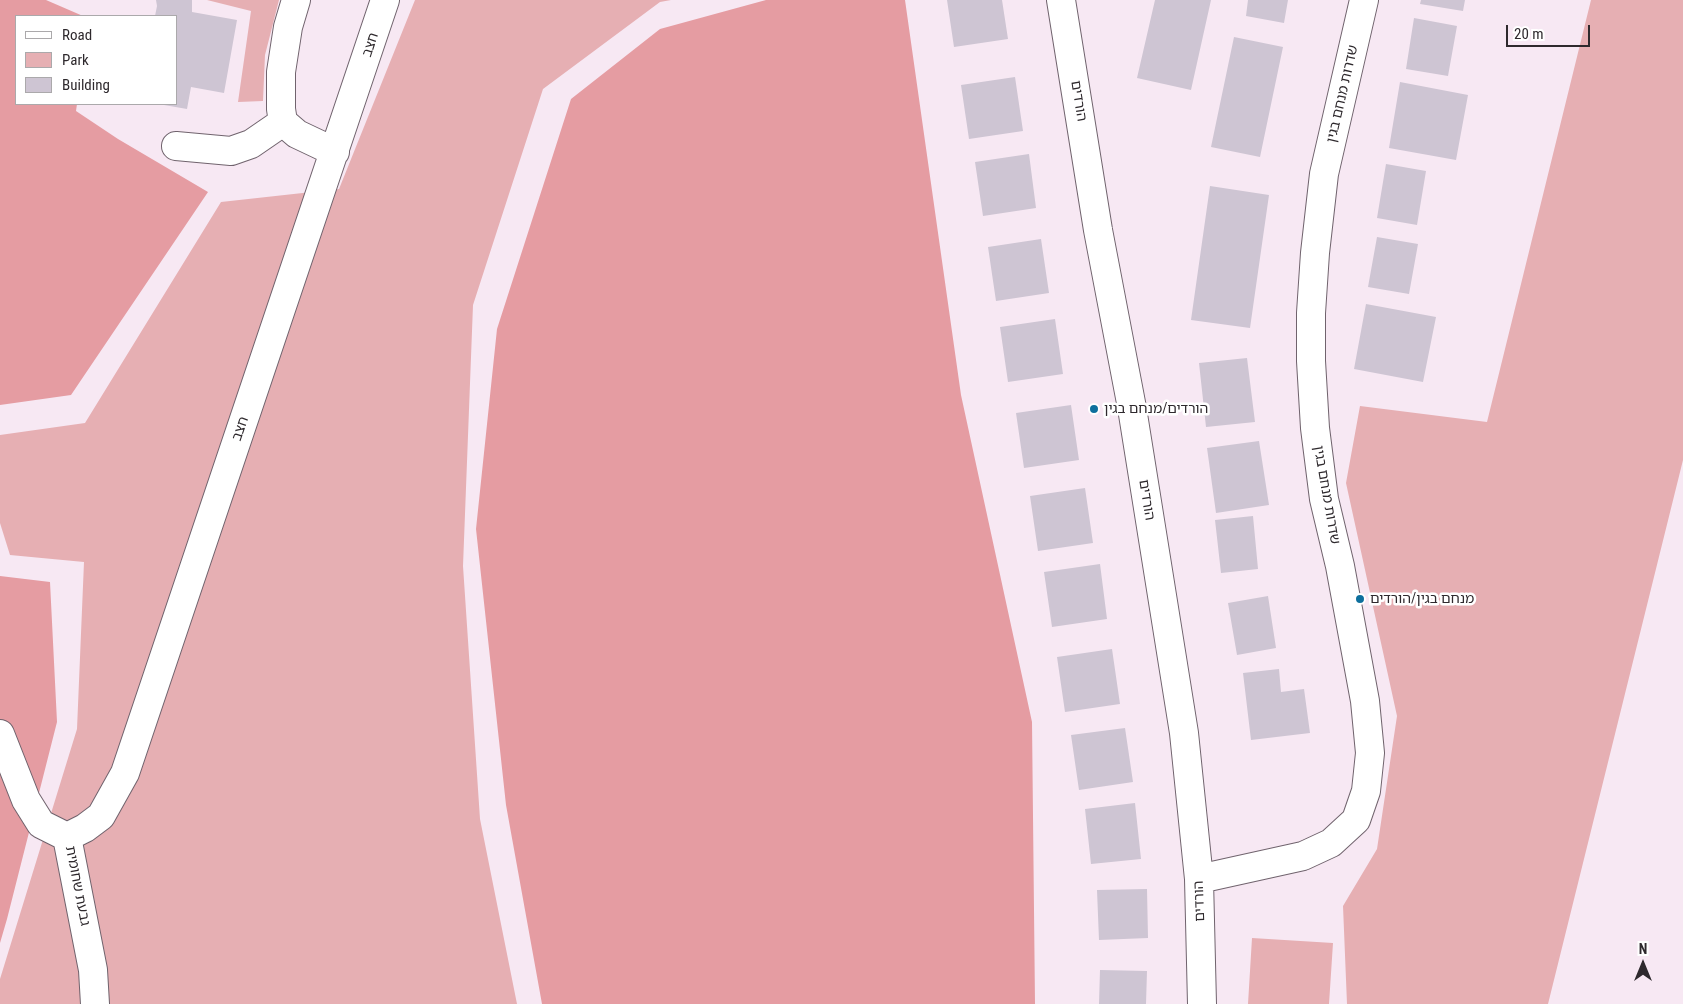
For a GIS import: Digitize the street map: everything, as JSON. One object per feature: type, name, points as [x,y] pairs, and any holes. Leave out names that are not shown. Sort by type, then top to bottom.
[{"type":"street","points":[[296,0],[288,27],[281,72],[283,122],[297,134],[335,152]]},
{"type":"street","name":"חצב","points":[[67,837],[85,828],[101,816],[124,773],[385,0]]},
{"type":"street","name":"הורדים","points":[[1061,0],[1098,230],[1132,408],[1184,733],[1199,879],[1202,1004]]},
{"type":"street","name":"שדרות מנחם בגין","points":[[1199,879],[1302,856],[1331,843],[1356,820],[1366,791],[1370,753],[1364,701],[1340,566],[1324,499],[1315,428],[1311,361],[1311,313],[1315,253],[1324,174],[1364,0]]},
{"type":"street","points":[[176,146],[231,151],[251,144],[283,122]]},
{"type":"street","name":"גבעת שחומית","points":[[0,734],[26,800],[41,824],[67,837],[93,970],[95,1004]]},
{"type":"green space","points":[[207,0],[279,0],[265,55],[263,101],[238,102],[251,11]]},
{"type":"green space","points":[[415,0],[671,0],[660,2],[543,89],[473,305],[463,566],[480,819],[517,1004],[0,1004],[0,979],[77,729],[84,562],[10,555],[0,523],[0,435],[85,423],[221,202],[339,189]]},
{"type":"green space","points":[[1591,0],[1683,0],[1683,460],[1548,1004],[1347,1004],[1343,906],[1377,849],[1397,716],[1346,483],[1360,406],[1487,422]]},
{"type":"green space","points":[[1252,938],[1333,943],[1329,1004],[1248,1004]]},
{"type":"shaded area","points":[[0,0],[46,0],[81,15],[15,15],[15,105],[77,105],[76,111],[118,139],[208,192],[71,395],[0,405]]},
{"type":"shaded area","points":[[766,0],[905,0],[961,395],[1032,722],[1035,1004],[542,1004],[506,805],[476,529],[497,329],[571,99],[660,29]]},
{"type":"shaded area","points":[[0,576],[50,582],[57,722],[0,943]]},
{"type":"building","points":[[156,0],[192,0],[192,12],[237,20],[224,93],[191,87],[187,109],[164,105],[178,105],[178,15],[155,15]]},
{"type":"building","points":[[947,0],[1002,0],[1008,39],[954,47]]},
{"type":"building","points":[[1155,0],[1211,0],[1191,90],[1137,78]]},
{"type":"building","points":[[1248,0],[1288,0],[1284,23],[1246,16]]},
{"type":"building","points":[[1421,0],[1465,0],[1463,11],[1420,4]]},
{"type":"building","points":[[1414,18],[1457,26],[1448,76],[1406,69]]},
{"type":"building","points":[[1234,37],[1283,47],[1260,157],[1211,147]]},
{"type":"building","points":[[1015,77],[1023,131],[969,139],[961,85]]},
{"type":"building","points":[[1400,82],[1468,95],[1456,160],[1389,148]]},
{"type":"building","points":[[1029,154],[1036,208],[983,216],[975,162]]},
{"type":"building","points":[[1386,164],[1426,171],[1417,225],[1377,218]]},
{"type":"building","points":[[1210,186],[1269,195],[1250,328],[1191,320]]},
{"type":"building","points":[[1377,237],[1418,244],[1409,294],[1368,287]]},
{"type":"building","points":[[1041,239],[1049,293],[996,301],[988,247]]},
{"type":"building","points":[[1366,304],[1436,317],[1423,382],[1354,369]]},
{"type":"building","points":[[1055,319],[1063,374],[1008,382],[1000,327]]},
{"type":"building","points":[[1247,358],[1255,422],[1206,427],[1199,363]]},
{"type":"building","points":[[1071,405],[1079,460],[1024,468],[1016,413]]},
{"type":"building","points":[[1259,441],[1269,505],[1216,513],[1207,448]]},
{"type":"building","points":[[1085,488],[1093,543],[1038,551],[1030,496]]},
{"type":"building","points":[[1253,516],[1258,569],[1221,573],[1215,520]]},
{"type":"building","points":[[1100,564],[1107,619],[1052,627],[1044,572]]},
{"type":"building","points":[[1268,596],[1276,648],[1237,655],[1228,603]]},
{"type":"building","points":[[1112,649],[1120,704],[1065,712],[1057,657]]},
{"type":"building","points":[[1279,669],[1281,692],[1304,689],[1310,733],[1251,740],[1243,673]]},
{"type":"building","points":[[1125,728],[1133,782],[1079,790],[1071,735]]},
{"type":"building","points":[[1135,803],[1141,859],[1091,864],[1085,809]]},
{"type":"building","points":[[1147,889],[1148,938],[1099,940],[1097,890]]},
{"type":"building","points":[[1100,970],[1147,971],[1146,1004],[1099,1004]]},
{"type":"place","name":"הורדים/מנחם בגין","points":[[1094,409]]},
{"type":"place","name":"מנחם בגין/הורדים","points":[[1360,599]]}]
